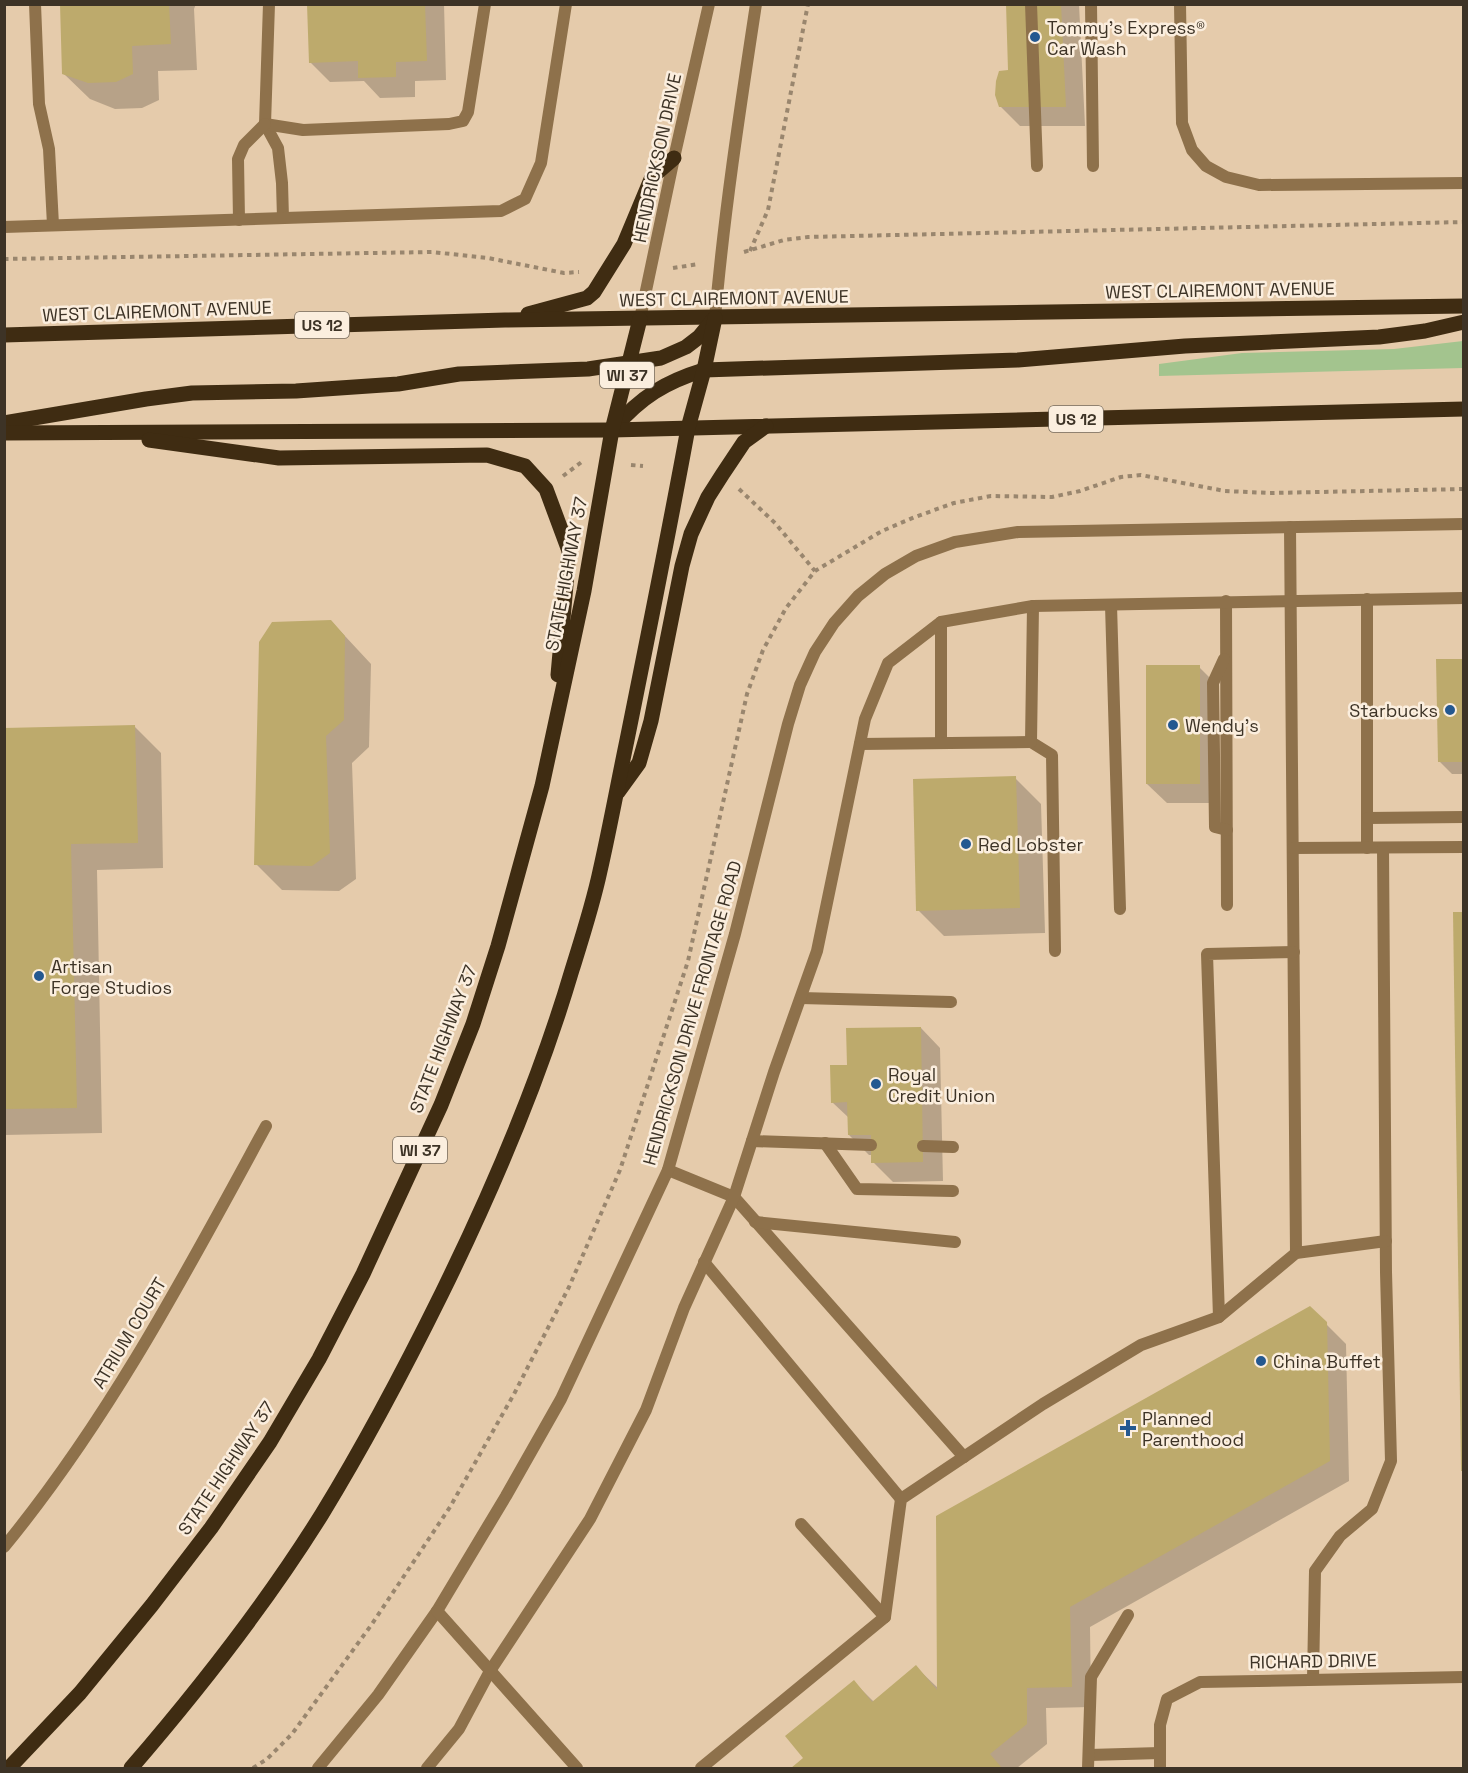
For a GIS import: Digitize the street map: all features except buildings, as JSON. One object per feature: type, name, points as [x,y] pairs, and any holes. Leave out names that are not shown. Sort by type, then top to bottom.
[{"type":"main road","points":[[505,320],[587,298],[594,292],[624,244],[652,177],[674,158]]},
{"type":"main road","name":"WEST CLAIREMONT AVENUE","points":[[4,335],[505,320],[1464,306]]},
{"type":"main road","points":[[4,423],[192,393],[296,391],[398,384],[459,374],[588,369],[661,358],[686,347],[699,338],[715,318]]},
{"type":"main road","points":[[131,1768],[167,1727],[225,1652],[321,1516],[374,1425],[470,1236],[539,1072],[572,973],[600,874],[688,428],[705,370],[715,318]]},
{"type":"main road","name":"STATE HIGHWAY 37","points":[[9,1768],[80,1693],[152,1605],[211,1528],[270,1442],[319,1359],[363,1274],[427,1136],[473,1024],[498,946],[542,786],[584,591],[612,430],[640,319]]},
{"type":"main road","points":[[612,430],[633,407],[652,393],[677,379],[705,370],[1018,360],[1185,346],[1379,338],[1464,322]]},
{"type":"main road","name":"US 12","points":[[4,433],[612,430],[1464,410]]},
{"type":"main road","points":[[615,797],[639,763],[691,534],[708,497],[744,442],[766,426]]},
{"type":"main road","points":[[99,433],[279,458],[488,455],[525,466],[546,489],[569,550],[552,737]]},
{"type":"street","points":[[35,4],[39,104],[49,149],[53,225]]},
{"type":"street","points":[[269,4],[265,124],[278,148],[284,218]]},
{"type":"street","points":[[265,124],[303,130],[449,124],[463,121],[468,112],[485,4]]},
{"type":"street","points":[[4,227],[501,211],[525,199],[541,163],[566,4]]},
{"type":"street","name":"HENDRICKSON DRIVE","points":[[640,319],[709,4]]},
{"type":"street","points":[[715,318],[720,259],[756,4]]},
{"type":"street","points":[[1031,4],[1037,166]]},
{"type":"street","points":[[1091,4],[1093,166]]},
{"type":"street","points":[[1180,4],[1182,123],[1192,150],[1206,166],[1226,177],[1259,185],[1464,183]]},
{"type":"street","points":[[239,220],[238,159],[244,145],[265,124]]},
{"type":"street","name":"HENDRICKSON DRIVE FRONTAGE ROAD","points":[[318,1768],[378,1695],[437,1611],[561,1399],[668,1170],[735,934],[800,685],[815,652],[834,623],[858,596],[885,574],[916,556],[955,542],[1018,532],[1464,524]]},
{"type":"street","points":[[1290,527],[1296,1253]]},
{"type":"street","points":[[428,1768],[459,1729],[490,1671],[590,1519],[646,1410],[684,1308],[734,1197],[817,951],[865,719],[888,663],[941,622],[1033,606],[1464,598]]},
{"type":"street","points":[[1367,599],[1367,848]]},
{"type":"street","points":[[1226,601],[1227,905]]},
{"type":"street","points":[[1111,604],[1120,909]]},
{"type":"street","points":[[1032,742],[1033,606]]},
{"type":"street","points":[[941,622],[941,743]]},
{"type":"street","points":[[860,744],[1032,742],[1052,755],[1055,951]]},
{"type":"street","points":[[1368,818],[1464,817]]},
{"type":"street","points":[[1293,848],[1464,847]]},
{"type":"street","points":[[1313,1679],[1314,1571],[1340,1536],[1372,1509],[1391,1461],[1386,1241],[1383,848]]},
{"type":"street","points":[[1219,1317],[1207,954],[1294,952]]},
{"type":"street","points":[[801,998],[951,1002]]},
{"type":"street","name":"ATRIUM COURT","points":[[4,1546],[36,1508],[90,1431],[189,1269],[266,1126]]},
{"type":"street","points":[[752,1141],[871,1145]]},
{"type":"street","points":[[825,1143],[857,1189],[953,1191]]},
{"type":"street","points":[[923,1146],[953,1147]]},
{"type":"street","points":[[668,1170],[734,1197],[964,1456]]},
{"type":"street","points":[[755,1222],[955,1242]]},
{"type":"street","points":[[901,1499],[1043,1404],[1141,1345],[1219,1317],[1296,1253],[1386,1241]]},
{"type":"street","points":[[701,1768],[885,1617],[901,1499],[704,1262]]},
{"type":"street","points":[[801,1524],[885,1617]]},
{"type":"street","points":[[437,1611],[577,1768]]},
{"type":"street","points":[[1088,1768],[1091,1677],[1128,1615]]},
{"type":"street","name":"RICHARD DRIVE","points":[[1160,1753],[1160,1725],[1167,1699],[1200,1682],[1464,1677]]},
{"type":"street","points":[[1089,1755],[1160,1753],[1160,1768]]},
{"type":"path","points":[[750,250],[768,210],[808,4]]},
{"type":"path","points":[[558,480],[584,460],[584,453]]},
{"type":"path","points":[[631,465],[643,466]]},
{"type":"path","points":[[253,1768],[267,1759],[292,1734],[372,1624],[450,1507],[514,1394],[569,1287],[620,1170],[688,961],[747,694],[763,650],[786,608],[815,571],[882,531],[954,503],[991,496],[1052,497],[1080,491],[1121,477],[1141,475],[1225,491],[1270,493],[1464,489]]},
{"type":"path","points":[[732,483],[775,523],[815,571]]},
{"type":"green space","points":[[1463,341],[1463,368],[1159,376],[1159,364],[1242,353],[1394,349]]},
{"type":"place","name":"Tommy's Express® Car Wash","points":[[1035,37]]},
{"type":"place","name":"Starbucks","points":[[1450,710]]},
{"type":"place","name":"Wendy's","points":[[1173,725]]},
{"type":"place","name":"Red Lobster","points":[[966,844]]},
{"type":"place","name":"Artisan Forge Studios","points":[[39,976]]},
{"type":"place","name":"Royal Credit Union","points":[[876,1084]]},
{"type":"place","name":"China Buffet","points":[[1261,1361]]},
{"type":"place","name":"Planned Parenthood","points":[[1128,1428]]}]
